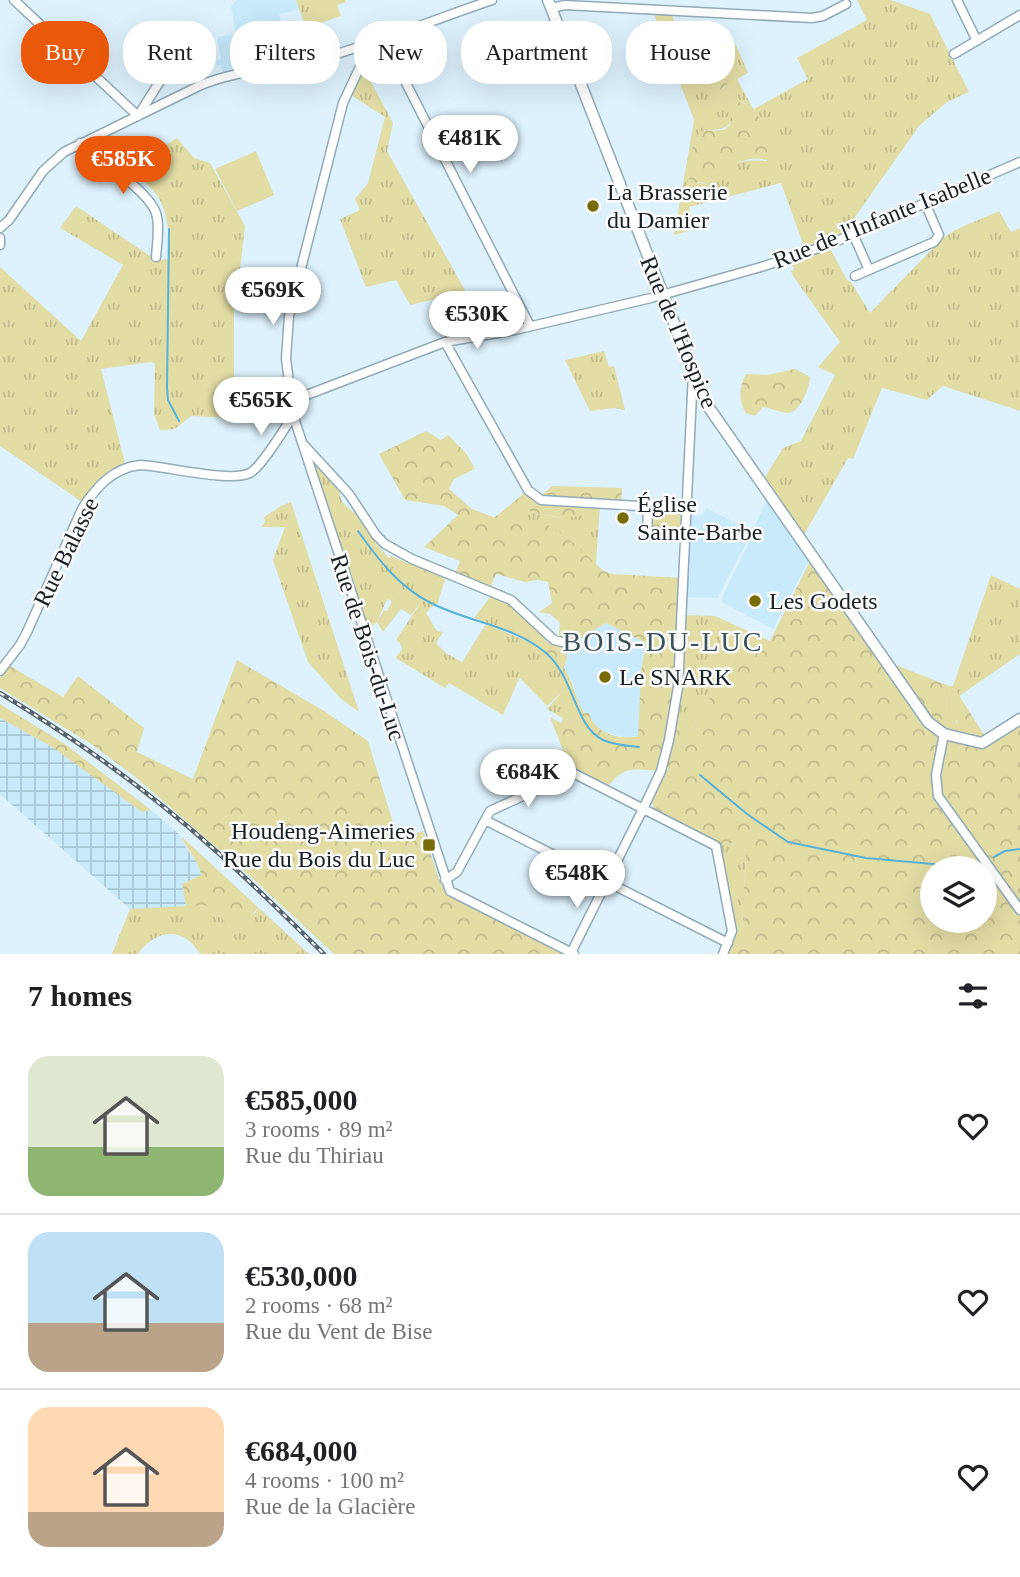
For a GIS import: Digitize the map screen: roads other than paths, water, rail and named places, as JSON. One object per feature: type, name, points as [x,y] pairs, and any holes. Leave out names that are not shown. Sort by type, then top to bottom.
[{"type":"main road","name":"Rue de l'Hospice","points":[[549,4],[705,402],[928,722],[944,734]]},
{"type":"main road","points":[[944,734],[982,743],[1020,719]]},
{"type":"street","points":[[14,0],[138,116]]},
{"type":"street","points":[[432,21],[492,0]]},
{"type":"street","points":[[957,0],[976,41]]},
{"type":"street","points":[[549,4],[812,18],[823,16],[846,4]]},
{"type":"street","points":[[954,54],[1020,15]]},
{"type":"street","points":[[0,228],[9,220],[52,161],[80,143],[216,79],[320,59],[354,47]]},
{"type":"street","name":"Rue de Bois-du-Luc","points":[[354,79],[343,103],[294,293],[286,349],[293,415],[450,891],[572,953]]},
{"type":"street","points":[[138,116],[158,84]]},
{"type":"street","points":[[406,84],[530,326]]},
{"type":"street","points":[[80,143],[134,186],[153,206],[157,223],[156,257]]},
{"type":"street","name":"Rue de l'Infante Isabelle","points":[[291,401],[445,342],[530,326],[662,295],[761,267],[853,234],[1020,162]]},
{"type":"street","points":[[855,276],[937,240],[939,235],[925,203]]},
{"type":"street","points":[[853,234],[869,270]]},
{"type":"street","points":[[0,238],[0,245]]},
{"type":"street","points":[[445,342],[533,495],[541,500],[687,509]]},
{"type":"street","points":[[572,953],[661,771],[674,711],[693,373]]},
{"type":"street","name":"Rue Balasse","points":[[0,671],[27,632],[82,509],[109,477],[126,467],[140,465],[230,476],[248,474],[262,462],[293,415]]},
{"type":"street","points":[[299,438],[349,494],[385,544],[412,559],[511,600],[554,640],[571,644]]},
{"type":"street","points":[[648,507],[647,534],[685,536]]},
{"type":"street","points":[[944,734],[936,775],[938,796],[1020,910]]},
{"type":"street","points":[[445,880],[457,872],[490,811],[573,773],[716,846],[732,931],[723,954]]},
{"type":"street","points":[[485,820],[728,943]]},
{"type":"waterway","points":[[169,229],[167,388],[168,400],[179,421]]},
{"type":"waterway","points":[[358,531],[389,571],[418,596],[443,609],[519,636],[546,653],[556,663],[580,713],[593,733],[612,743],[639,747]]},
{"type":"waterway","points":[[700,775],[747,814],[788,842],[866,858],[920,863]]},
{"type":"waterway","points":[[996,856],[1005,851],[1020,849]]},
{"type":"railway","points":[[0,693],[84,747],[165,807],[230,863],[324,954]]},
{"type":"place","name":"La Brasserie du Damier","points":[[593,206]]},
{"type":"place","name":"Église Sainte-Barbe","points":[[623,518]]},
{"type":"place","name":"Les Godets","points":[[755,601]]},
{"type":"place","name":"Le SNARK","points":[[605,677]]},
{"type":"place","name":"Houdeng-Aimeries Rue du Bois du Luc","points":[[429,845]]},
{"type":"district","name":"BOIS-DU-LUC","points":[[663,641]]}]
